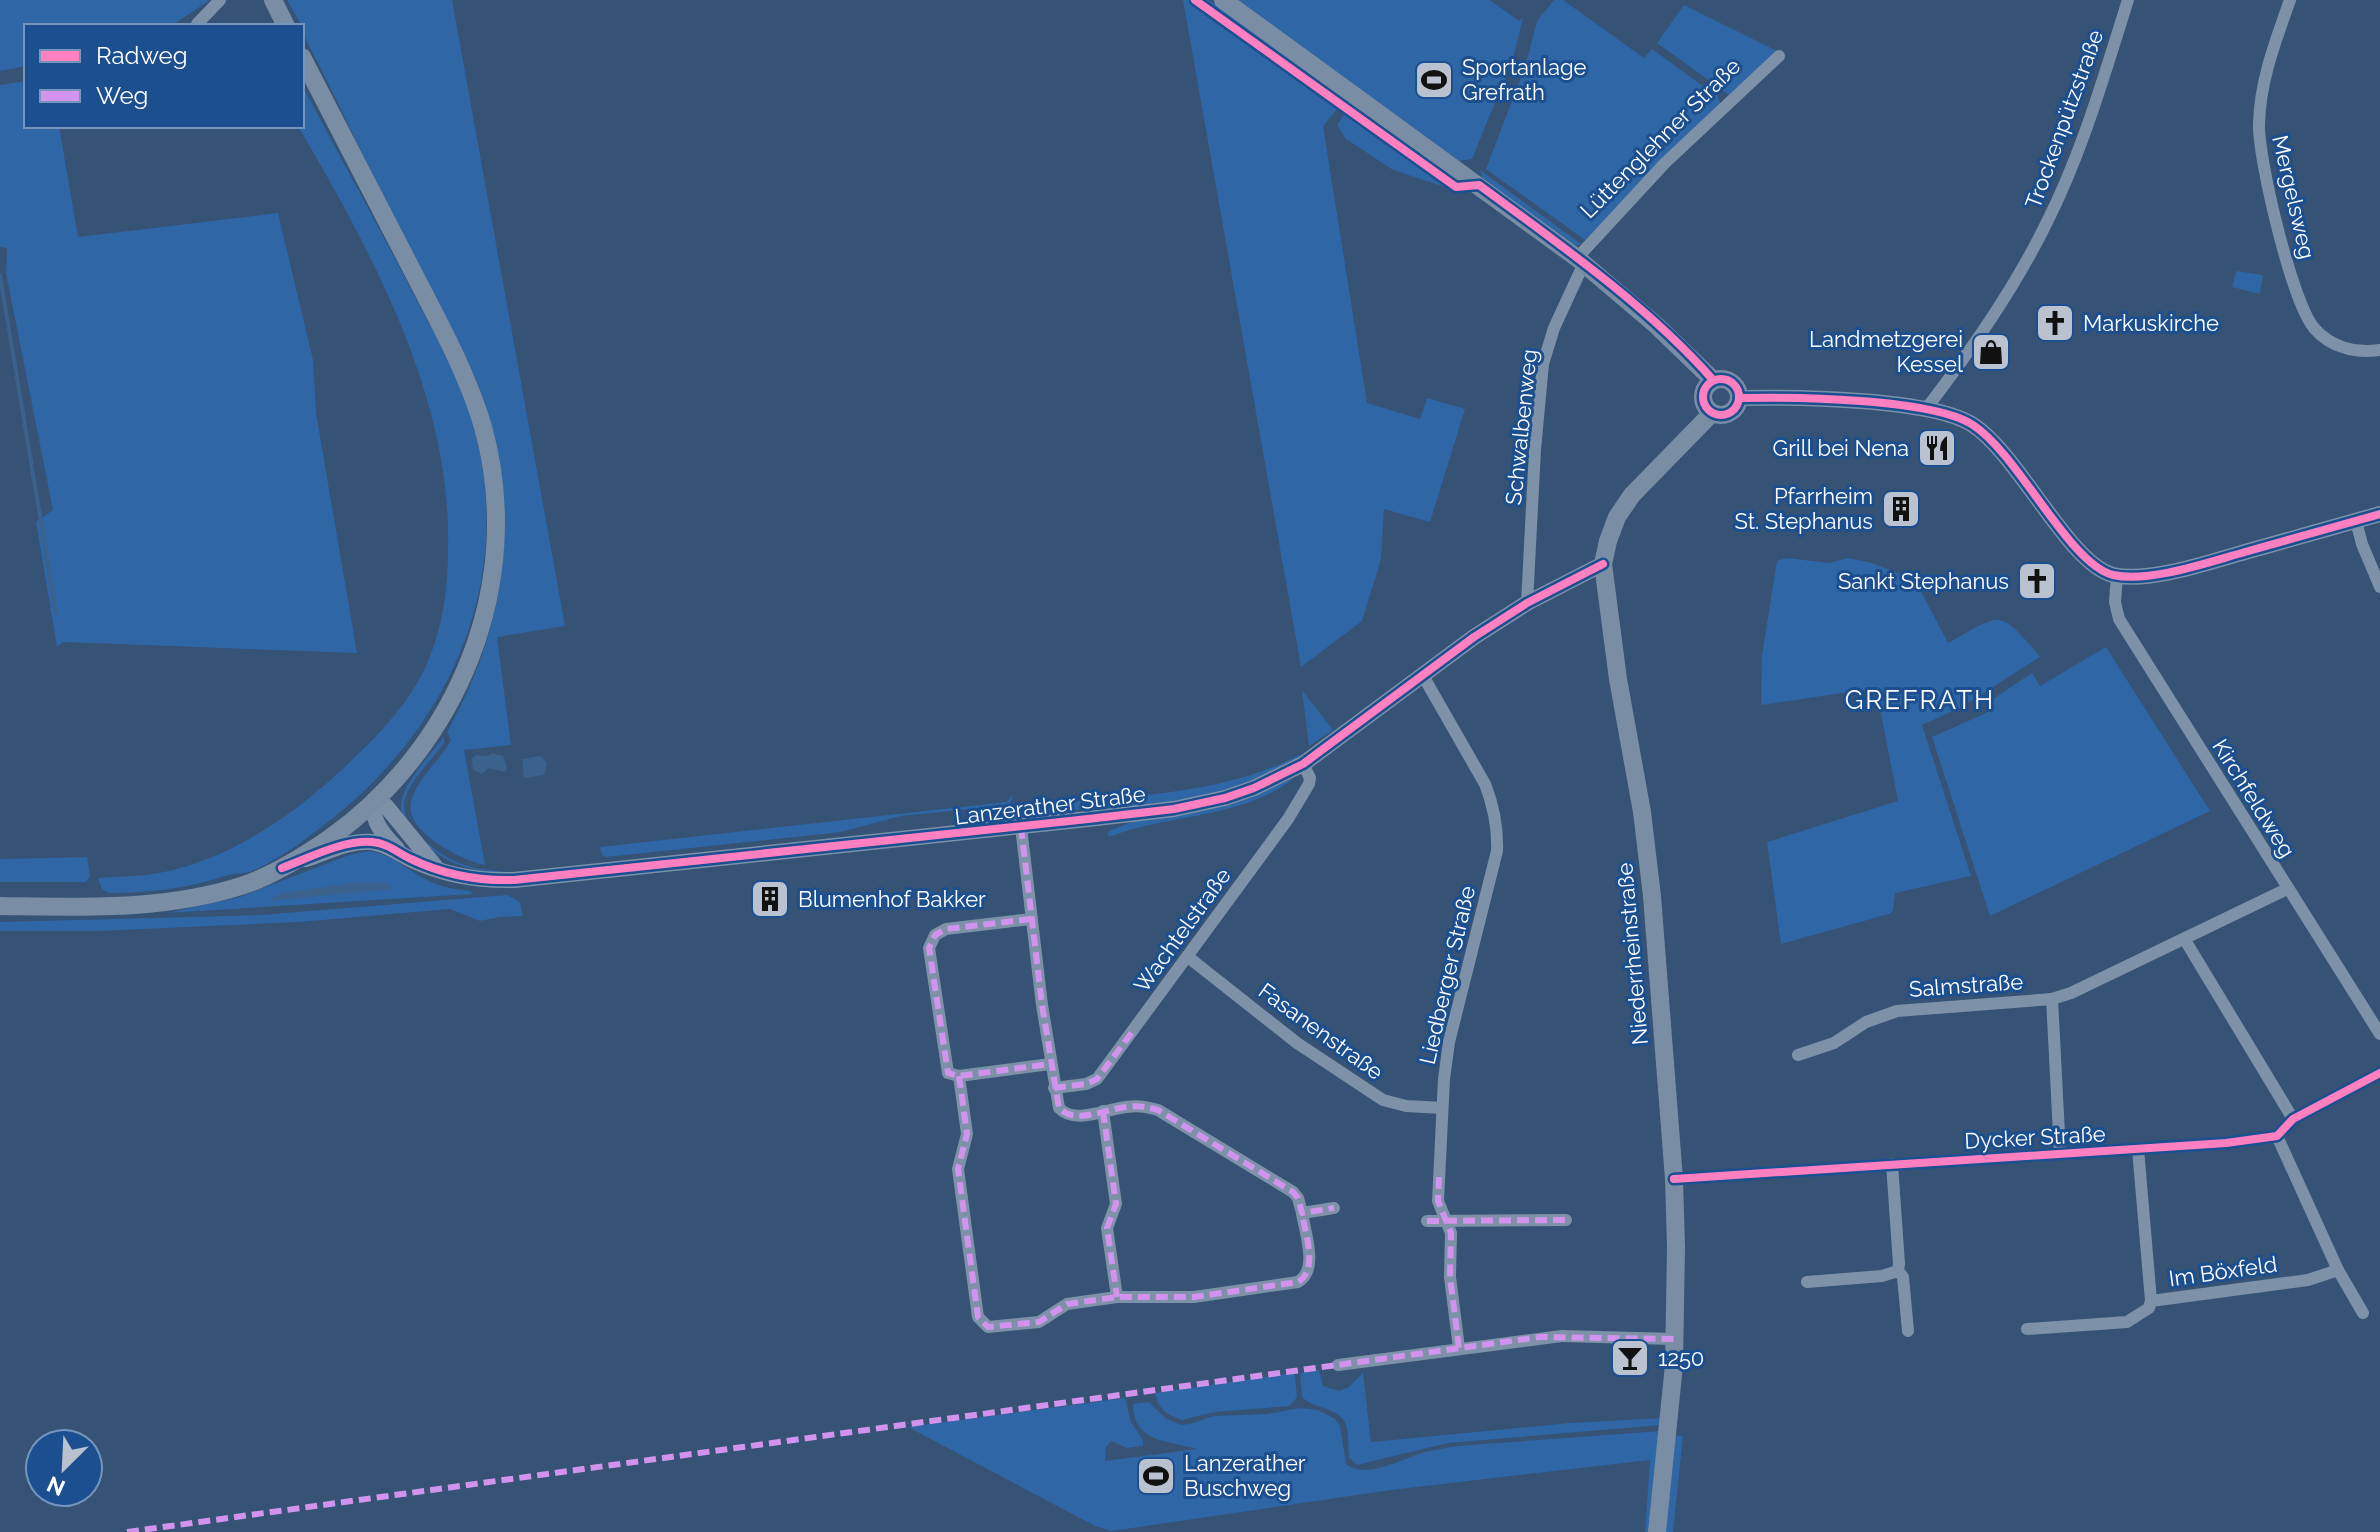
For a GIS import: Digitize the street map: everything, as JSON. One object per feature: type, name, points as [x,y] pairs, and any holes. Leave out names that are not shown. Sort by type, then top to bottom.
[{"type":"main road","points":[[273,0],[285,24]]},
{"type":"main road","points":[[1223,0],[1581,260],[1713,380]]},
{"type":"main road","points":[[0,906],[99,906],[179,901],[247,884],[282,868],[337,832],[373,803],[401,774],[451,702],[475,649],[492,585],[496,541],[495,498],[483,428],[466,379],[304,61]]},
{"type":"main road","points":[[1725,379],[1736,386],[1739,398],[1735,409],[1718,415],[1707,409],[1703,396],[1713,380],[1725,379]]},
{"type":"main road","name":"Niederrheinstraße","points":[[1657,1532],[1673,1383],[1674,1179],[1650,881],[1603,564],[1613,529],[1632,495],[1712,413]]},
{"type":"street","points":[[197,24],[220,0]]},
{"type":"street","name":"Trockenpützstraße","points":[[1926,409],[1995,316],[2046,225],[2094,106],[2128,0]]},
{"type":"street","name":"Mergelsweg","points":[[2290,0],[2262,88],[2259,139],[2264,172],[2297,295],[2308,321],[2322,336],[2340,346],[2360,351],[2380,350]]},
{"type":"street","name":"Lüttenglehner Straße","points":[[1581,260],[1665,163],[1779,56]]},
{"type":"street","name":"Schwalbenweg","points":[[1527,603],[1543,364],[1581,260]]},
{"type":"street","points":[[1739,398],[1836,401],[1926,409],[1955,416],[1982,432],[2000,449],[2085,559],[2105,572],[2117,575],[2141,575],[2190,566],[2380,514]]},
{"type":"street","points":[[2356,521],[2380,587]]},
{"type":"street","name":"Lanzerather Straße","points":[[282,868],[360,843],[385,845],[413,860],[468,879],[514,880],[1021,827],[1193,805],[1254,788],[1303,764],[1422,674],[1527,603],[1603,564]]},
{"type":"street","name":"Kirchfeldweg","points":[[2117,575],[2115,602],[2119,619],[2380,1034]]},
{"type":"street","name":"Liedberger Straße","points":[[1422,674],[1485,784],[1492,801],[1497,832],[1497,851],[1449,1042],[1442,1108],[1438,1201],[1451,1233],[1450,1277],[1459,1348]]},
{"type":"street","name":"Wachtelstraße","points":[[1054,1088],[1086,1084],[1097,1079],[1307,789],[1310,778],[1303,764]]},
{"type":"street","points":[[400,853],[378,828],[373,817],[373,803],[386,806],[436,867]]},
{"type":"street","points":[[959,1076],[967,1134],[958,1169],[978,1317],[982,1324],[995,1328],[1039,1322],[1067,1304],[1117,1297],[1194,1297],[1298,1282],[1305,1278],[1309,1267],[1302,1213],[1293,1192],[1171,1116],[1146,1106],[1074,1115],[1062,1112],[1056,1102],[1050,1064],[1021,827]]},
{"type":"street","name":"Salmstraße","points":[[1798,1055],[1834,1043],[1866,1022],[1897,1011],[2052,999],[2087,987],[2287,889]]},
{"type":"street","points":[[1031,919],[946,929],[938,933],[929,948],[946,1067],[950,1074],[959,1076],[1050,1064]]},
{"type":"street","points":[[2185,940],[2293,1119]]},
{"type":"street","name":"Fasanenstraße","points":[[1188,957],[1297,1043],[1383,1100],[1406,1106],[1442,1108]]},
{"type":"street","name":"Salmstraße","points":[[2052,999],[2060,1153]]},
{"type":"street","points":[[2363,1313],[2338,1270],[2277,1136],[2293,1119],[2380,1073]]},
{"type":"street","points":[[1103,1111],[1116,1204],[1107,1228],[1117,1297]]},
{"type":"street","name":"Dycker Straße","points":[[1674,1179],[2226,1143],[2277,1136]]},
{"type":"street","points":[[2138,1149],[2151,1301]]},
{"type":"street","points":[[1892,1164],[1898,1271],[1903,1277],[1908,1331]]},
{"type":"street","points":[[1302,1213],[1334,1208]]},
{"type":"street","points":[[1427,1221],[1566,1220]]},
{"type":"street","name":"Im Böxfeld","points":[[2027,1329],[2127,1322],[2149,1308],[2151,1301],[2308,1280],[2338,1270]]},
{"type":"street","points":[[1807,1282],[1882,1276],[1898,1271]]},
{"type":"street","points":[[1338,1365],[1562,1336],[1674,1339]]},
{"type":"shaded area","points":[[0,0],[210,0],[174,24],[24,24],[24,66],[0,71]]},
{"type":"shaded area","points":[[287,0],[452,0],[565,626],[497,637],[511,745],[464,750],[485,865],[461,857],[435,842],[423,832],[411,810],[412,798],[420,783],[451,740],[447,732],[484,651],[495,609],[505,523],[502,480],[494,436],[481,392],[465,354],[384,199],[309,46],[304,24],[301,24]]},
{"type":"shaded area","points":[[1183,0],[1189,0],[1447,183],[1445,187],[1393,170],[1346,139],[1337,125],[1345,113],[1338,108],[1323,126],[1367,403],[1420,419],[1427,398],[1465,409],[1430,522],[1384,509],[1381,559],[1362,621],[1301,667]]},
{"type":"shaded area","points":[[1198,0],[1209,0],[1304,69],[1302,76]]},
{"type":"shaded area","name":"Sportanlage Grefrath","points":[[1236,0],[1490,0],[1519,21],[1523,17],[1513,59],[1472,159],[1459,161]]},
{"type":"shaded area","points":[[1554,0],[1563,0],[1644,58],[1652,49],[1718,97],[1721,104],[1585,240],[1486,169],[1525,67],[1537,21]]},
{"type":"shaded area","points":[[1684,5],[1779,52],[1729,95],[1657,43]]},
{"type":"shaded area","points":[[1319,80],[1453,177],[1453,184],[1308,81]]},
{"type":"shaded area","points":[[24,81],[24,128],[59,128],[78,237],[278,213],[313,360],[316,413],[357,653],[63,642],[57,647],[36,522],[53,510],[6,273],[7,248],[0,247],[0,85]]},
{"type":"shaded area","points":[[304,89],[442,348],[475,432],[485,489],[486,545],[477,599],[461,651],[436,700],[405,746],[367,788],[298,844],[249,872],[170,889],[109,893],[102,889],[98,878],[152,874],[208,859],[254,836],[298,807],[363,749],[400,708],[420,677],[433,648],[446,592],[448,549],[446,493],[437,437],[422,382],[402,328],[353,224],[299,128],[304,128]]},
{"type":"shaded area","points":[[1480,170],[1581,244],[1576,246],[1483,180]]},
{"type":"shaded area","points":[[2236,271],[2263,275],[2260,294],[2232,287]]},
{"type":"shaded area","points":[[1786,558],[1830,563],[1848,558],[1872,563],[1915,580],[1948,643],[1989,621],[1998,620],[2015,629],[2040,657],[1960,708],[1922,725],[1971,876],[1895,893],[1893,911],[1889,914],[1781,944],[1767,842],[1898,801],[1876,688],[1761,705],[1762,655],[1777,561]]},
{"type":"shaded area","points":[[2106,647],[2210,811],[1990,916],[1932,737],[1986,713],[1993,699],[2032,673],[2040,686]]},
{"type":"shaded area","points":[[1302,690],[1333,730],[1309,746]]},
{"type":"shaded area","points":[[444,737],[444,743],[408,792],[404,809],[407,819],[420,837],[448,858],[481,869],[505,872],[477,870],[452,862],[429,847],[419,837],[403,816],[401,804],[407,787]]},
{"type":"shaded area","points":[[492,753],[503,756],[507,768],[505,772],[489,768],[482,774],[473,770],[472,759],[476,755],[488,756]]},
{"type":"shaded area","points":[[1299,755],[1301,758],[1258,781],[1199,798],[1033,813],[1033,805],[1203,787],[1268,769]]},
{"type":"shaded area","points":[[541,756],[547,763],[544,775],[524,778],[522,759]]},
{"type":"shaded area","points":[[1293,779],[1250,802],[1227,809],[1132,829],[1109,837],[1107,832],[1136,820]]},
{"type":"shaded area","points":[[1013,794],[1010,805],[901,816],[841,832],[606,857],[602,855],[600,847],[1007,802]]},
{"type":"shaded area","points":[[369,851],[392,859],[432,883],[471,891],[472,894],[167,913],[240,897],[349,855]]},
{"type":"shaded area","points":[[87,857],[90,876],[86,882],[0,882],[0,859]]},
{"type":"shaded area","points":[[353,883],[388,883],[391,889],[268,901],[282,893]]},
{"type":"shaded area","points":[[507,895],[520,902],[523,916],[480,921],[450,909],[299,922],[98,931],[0,931],[0,922],[261,915]]},
{"type":"shaded area","points":[[1319,1370],[1323,1386],[1339,1391],[1349,1387],[1363,1373],[1371,1442],[1570,1423],[1662,1418],[1661,1425],[1448,1443],[1357,1465],[1349,1458],[1347,1429],[1343,1419],[1302,1397],[1300,1373]]},
{"type":"shaded area","points":[[1293,1373],[1297,1397],[1290,1406],[1214,1412],[1182,1420],[1164,1411],[1155,1393]]},
{"type":"shaded area","points":[[1125,1398],[1131,1422],[1143,1440],[1143,1446],[1127,1448],[1111,1441],[1106,1447],[1105,1461],[1197,1449],[1165,1442],[1146,1433],[1139,1426],[1133,1404],[1149,1402],[1165,1418],[1181,1425],[1214,1416],[1267,1414],[1300,1408],[1318,1410],[1335,1419],[1340,1426],[1346,1464],[1364,1470],[1457,1446],[1661,1431],[1651,1532],[1645,1532],[1650,1460],[1391,1490],[1112,1531],[1095,1526],[908,1427]]},
{"type":"shaded area","points":[[1674,1435],[1683,1436],[1673,1532],[1665,1532]]},
{"type":"waterway","points":[[0,275],[56,613]]},
{"type":"marked path","points":[[1021,827],[1042,1005],[1059,1108],[1066,1113],[1082,1116],[1130,1106],[1158,1110],[1293,1192],[1302,1213],[1334,1208]]},
{"type":"marked path","points":[[1031,919],[946,929],[935,935],[929,948],[948,1073],[959,1076],[1050,1064]]},
{"type":"marked path","points":[[1054,1088],[1086,1084],[1097,1079],[1133,1031]]},
{"type":"marked path","points":[[959,1076],[967,1134],[958,1169],[978,1317],[988,1327],[1039,1322],[1067,1304],[1117,1297],[1194,1297],[1298,1282],[1308,1269],[1309,1260],[1302,1213]]},
{"type":"marked path","points":[[1103,1111],[1116,1204],[1107,1228],[1117,1297]]},
{"type":"marked path","points":[[1439,1177],[1438,1201],[1451,1233],[1450,1277],[1459,1348]]},
{"type":"marked path","points":[[1427,1221],[1566,1220]]},
{"type":"marked path","points":[[127,1532],[1540,1337],[1674,1339]]},
{"type":"cycle path","points":[[1195,0],[1456,187],[1479,185],[1509,207],[1632,302],[1713,380]]},
{"type":"cycle path","points":[[1721,379],[1734,384],[1739,397],[1734,410],[1721,415],[1708,410],[1703,397],[1708,384],[1721,379]]},
{"type":"cycle path","points":[[1739,398],[1895,404],[1927,409],[1973,425],[2008,460],[2079,551],[2096,567],[2113,575],[2162,574],[2380,514]]},
{"type":"cycle path","points":[[282,868],[337,847],[372,842],[449,873],[514,880],[1088,819],[1174,809],[1225,798],[1254,788],[1303,764],[1474,637],[1527,603],[1603,564]]},
{"type":"cycle path","points":[[1674,1179],[2226,1143],[2277,1136],[2293,1119],[2380,1073]]},
{"type":"place","name":"Sportanlage Grefrath","points":[[1434,80]]},
{"type":"place","name":"Markuskirche","points":[[2055,323]]},
{"type":"place","name":"Landmetzgerei Kessel","points":[[1991,352]]},
{"type":"place","name":"Grill bei Nena","points":[[1937,448]]},
{"type":"place","name":"Pfarrheim St. Stephanus","points":[[1901,509]]},
{"type":"place","name":"Sankt Stephanus","points":[[2037,581]]},
{"type":"place","name":"Blumenhof Bakker","points":[[770,899]]},
{"type":"place","name":"1250","points":[[1630,1358]]},
{"type":"place","name":"Lanzerather Buschweg","points":[[1156,1476]]},
{"type":"district","name":"GREFRATH","points":[[1920,700]]}]
